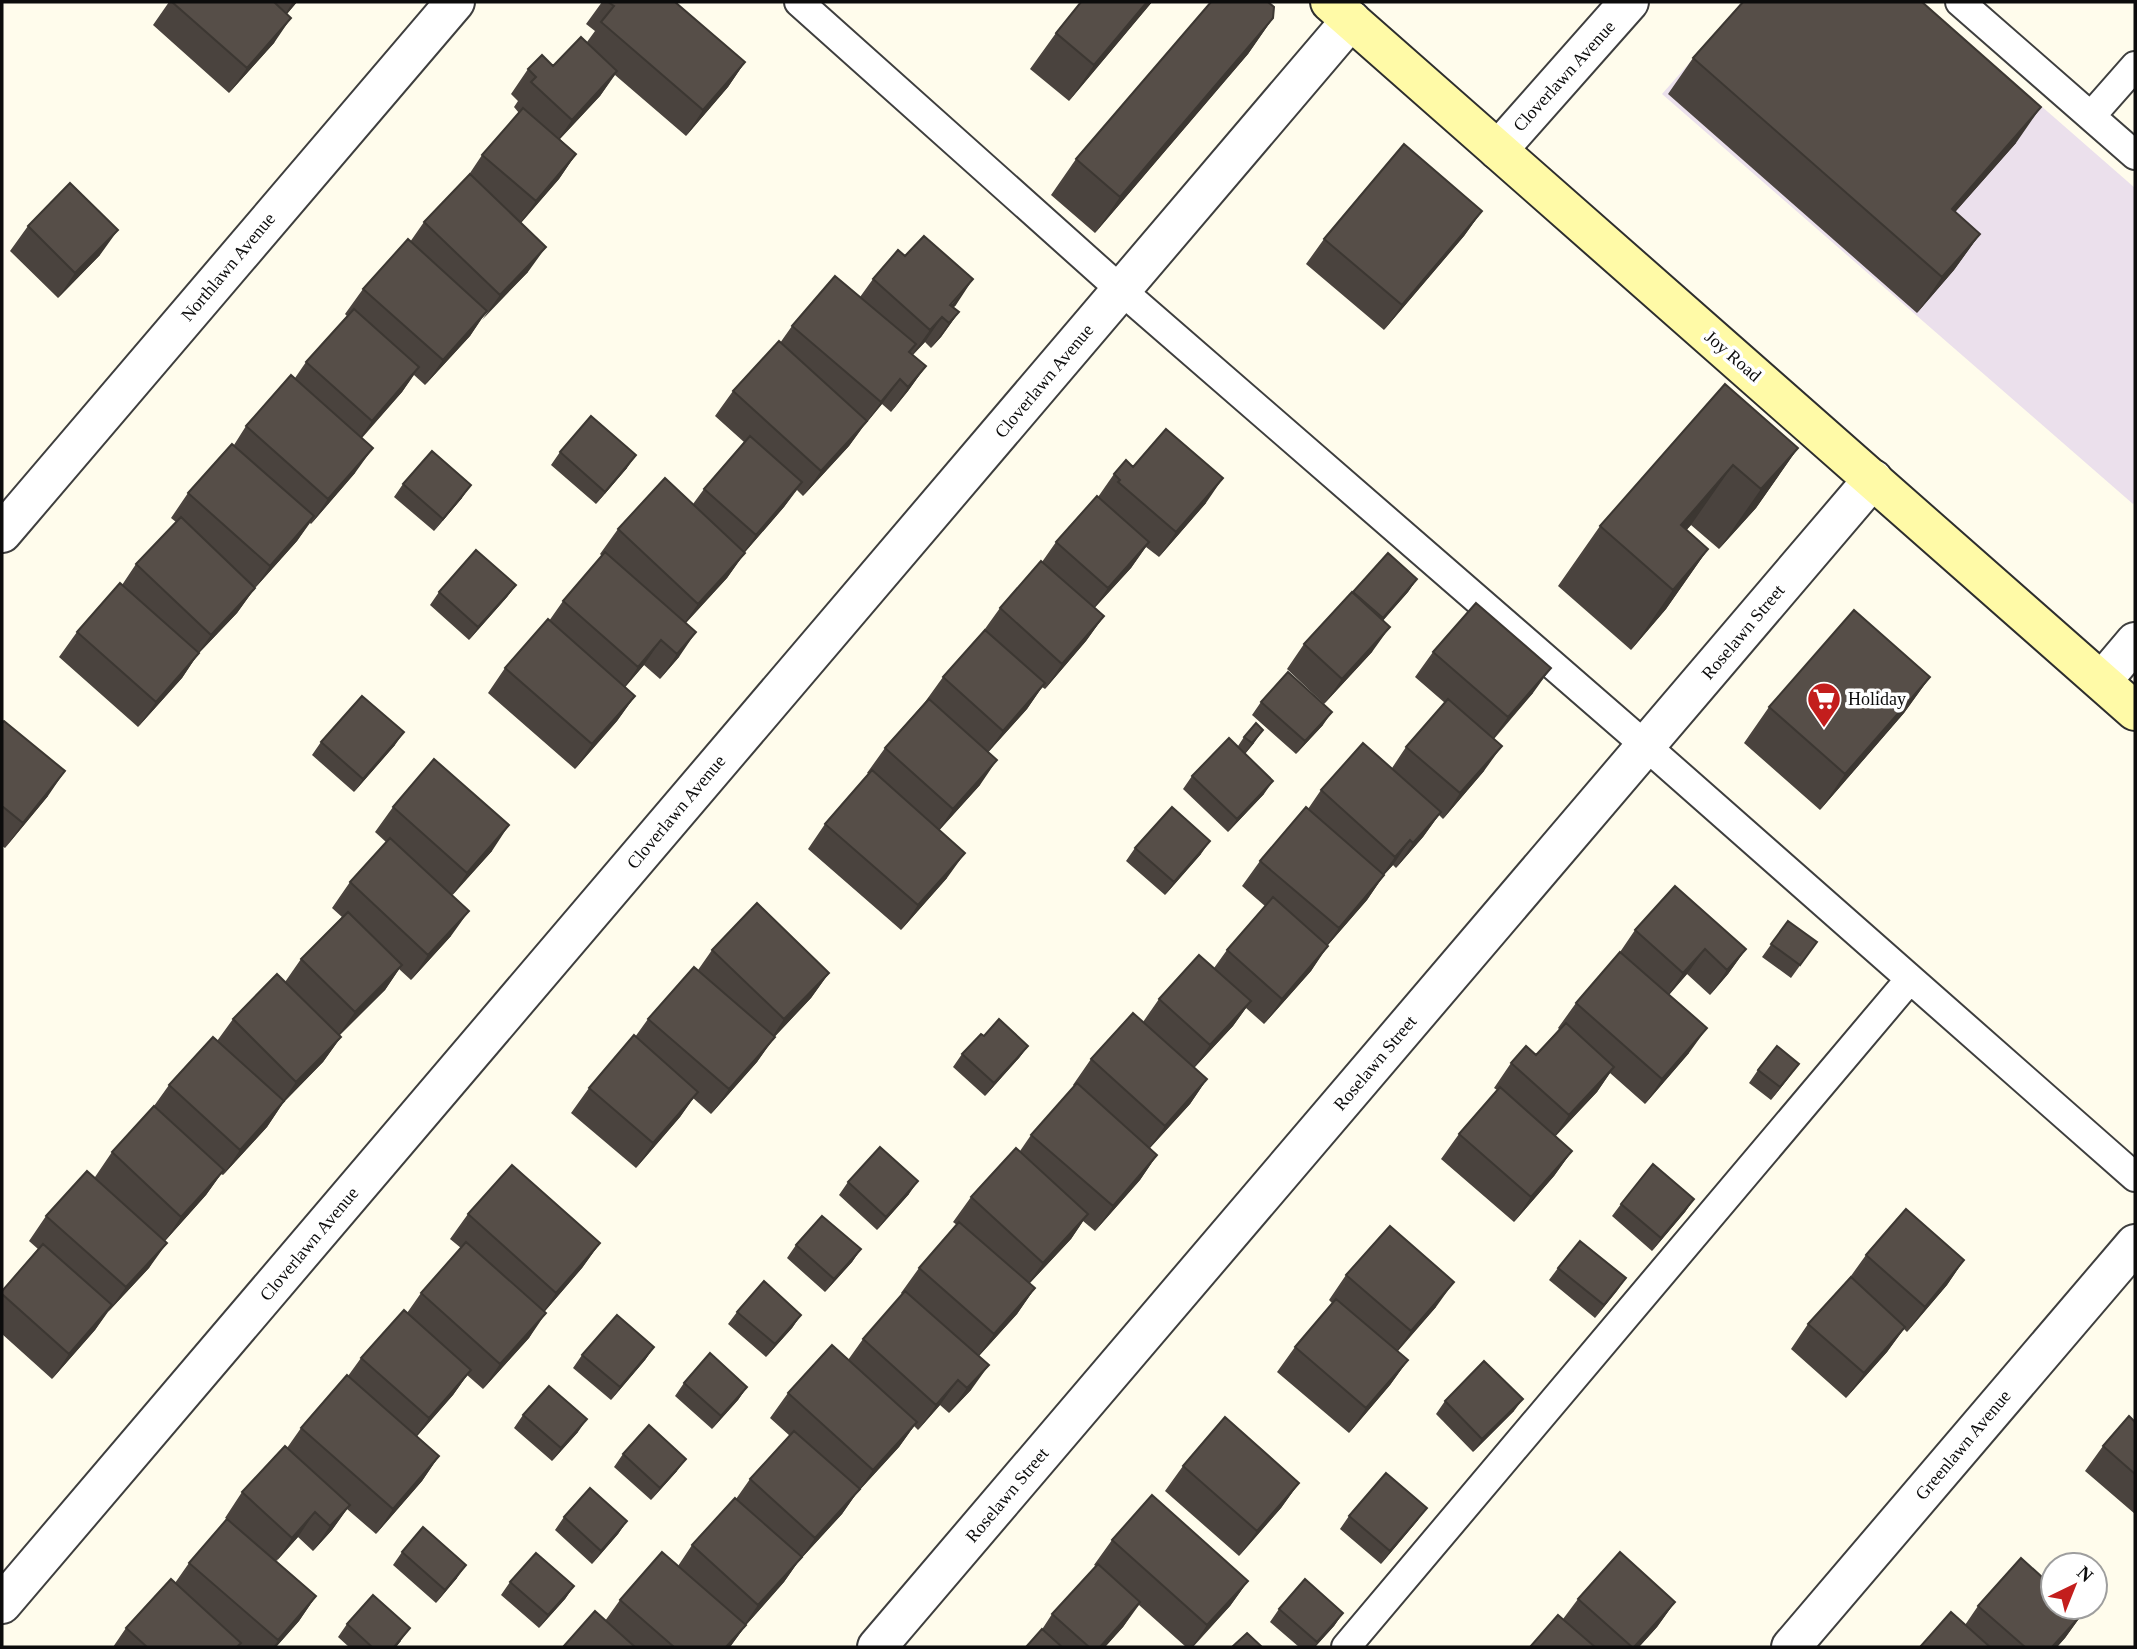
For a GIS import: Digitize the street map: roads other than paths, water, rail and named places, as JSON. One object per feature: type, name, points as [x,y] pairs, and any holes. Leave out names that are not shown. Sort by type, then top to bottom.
[{"type":"street","name":"Northlawn Avenue","points":[[2,533],[455,2]]},
{"type":"street","name":"Cloverlawn Avenue","points":[[1498,150],[1629,2]]},
{"type":"street","name":"Cloverlawn Avenue","points":[[2,1604],[1121,290],[1340,11]]},
{"type":"street","name":"Joy Road","points":[[1340,11],[2135,711]]},
{"type":"street","name":"Roselawn Street","points":[[877,1647],[1873,479]]},
{"type":"street","points":[[2102,681],[2135,642]]},
{"type":"street","name":"Greenlawn Avenue","points":[[1791,1647],[2135,1244]]},
{"type":"lane","points":[[799,2],[1121,290],[1646,746],[2135,1177]]},
{"type":"lane","points":[[1960,2],[2135,155]]},
{"type":"lane","points":[[2091,116],[2135,66]]},
{"type":"lane","points":[[1346,1647],[1910,979]]},
{"type":"place","name":"Holiday","points":[[1824,729]]}]
